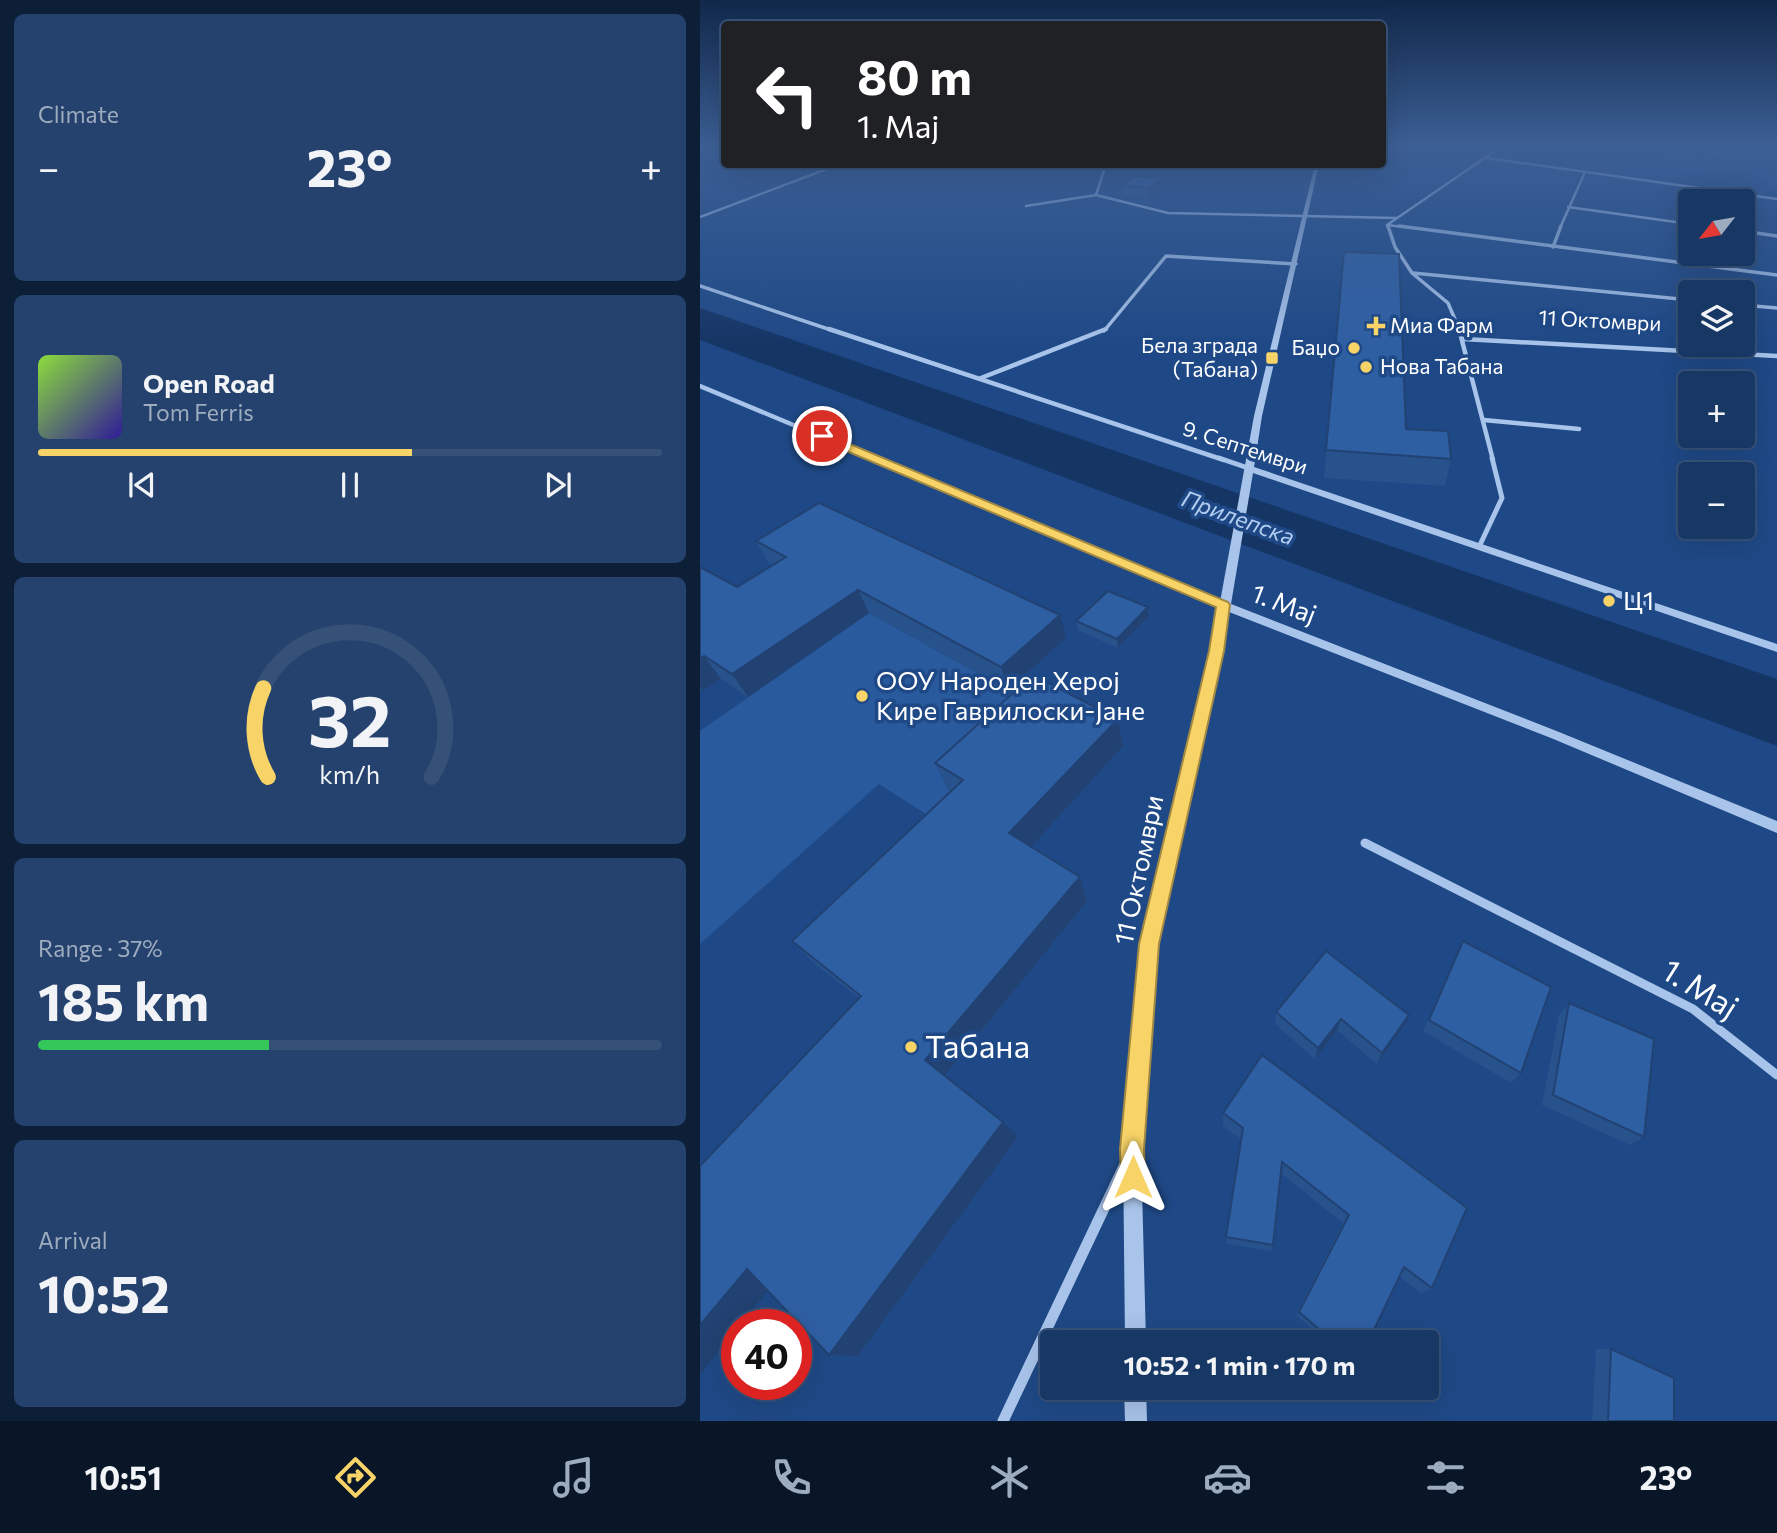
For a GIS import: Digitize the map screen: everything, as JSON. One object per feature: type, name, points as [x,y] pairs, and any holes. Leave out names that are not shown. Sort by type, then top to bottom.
[{"type":"street","points":[[1190,212],[1398,218]]},
{"type":"street","points":[[1387,225],[1406,212]]},
{"type":"street","points":[[1553,247],[1566,212]]},
{"type":"street","points":[[1606,212],[1678,222]]},
{"type":"street","points":[[1248,468],[1306,214]]},
{"type":"street","points":[[1387,225],[1777,275]]},
{"type":"street","points":[[1387,225],[1395,247],[1412,273],[1448,303],[1463,339],[1503,498],[1479,547]]},
{"type":"street","points":[[1755,233],[1777,236]]},
{"type":"street","points":[[980,378],[1102,332],[1166,256],[1296,264]]},
{"type":"street","points":[[1412,273],[1678,299]]},
{"type":"street","name":"9. Септември","points":[[700,286],[1777,648]]},
{"type":"street","points":[[1755,306],[1777,308]]},
{"type":"street","name":"11 Октомври","points":[[1463,339],[1777,356]]},
{"type":"street","name":"1. Мај","points":[[700,386],[1223,605],[1555,735],[1777,827]]},
{"type":"street","points":[[1485,420],[1579,429]]},
{"type":"street","name":"11 Октомври","points":[[1135,1330],[1132,1149],[1149,944],[1217,651],[1248,468]]},
{"type":"street","name":"1. Мај","points":[[1365,843],[1693,1009],[1777,1075]]},
{"type":"street","name":"11 Октомври","points":[[1003,1421],[1132,1149]]},
{"type":"street","points":[[1135,1400],[1136,1421]]},
{"type":"shaded area","points":[[869,613],[1008,690],[1041,703],[926,814],[879,784],[700,944],[700,731]]},
{"type":"building","name":"Нова Табана","points":[[1344,252],[1399,254],[1406,429],[1448,431],[1451,459],[1326,450]]},
{"type":"building","points":[[819,503],[1060,615],[1001,667],[858,590],[732,674],[704,656],[700,659],[700,567],[737,587],[786,557],[756,541]]},
{"type":"building","points":[[1108,591],[1148,607],[1117,639],[1076,621]]},
{"type":"building","name":"Табана","points":[[1033,675],[1118,719],[1009,833],[1080,877],[925,1060],[1003,1122],[829,1355],[812,1337],[812,1309],[785,1309],[747,1269],[700,1325],[700,1166],[861,996],[792,941],[963,780],[935,763]]},
{"type":"building","points":[[1463,941],[1551,987],[1521,1073],[1429,1020]]},
{"type":"building","points":[[1326,951],[1409,1015],[1382,1053],[1341,1019],[1318,1048],[1276,1012]]},
{"type":"building","points":[[1569,1003],[1654,1039],[1644,1137],[1553,1095]]},
{"type":"building","points":[[1262,1055],[1467,1208],[1432,1288],[1404,1267],[1374,1330],[1320,1330],[1299,1312],[1349,1215],[1282,1162],[1273,1245],[1226,1237],[1243,1128],[1223,1113]]},
{"type":"building","points":[[1611,1349],[1674,1378],[1674,1421],[1608,1421]]},
{"type":"waterway","name":"Прилепска","points":[[700,323],[1777,713]]},
{"type":"place","name":"Миа Фарм","points":[[1376,326]]},
{"type":"place","name":"Баџо","points":[[1354,348]]},
{"type":"place","name":"Бела зграда (Табана)","points":[[1272,358]]},
{"type":"place","name":"Нова Табана","points":[[1366,367]]},
{"type":"place","name":"Ц1","points":[[1609,601]]},
{"type":"place","name":"ООУ Народен Херој Кире Гаврилоски-Јане","points":[[862,696]]},
{"type":"place","name":"Табана","points":[[911,1047]]},
{"type":"route","points":[[822,436],[1223,605],[1217,651],[1149,944],[1132,1149],[1133,1177]]}]
